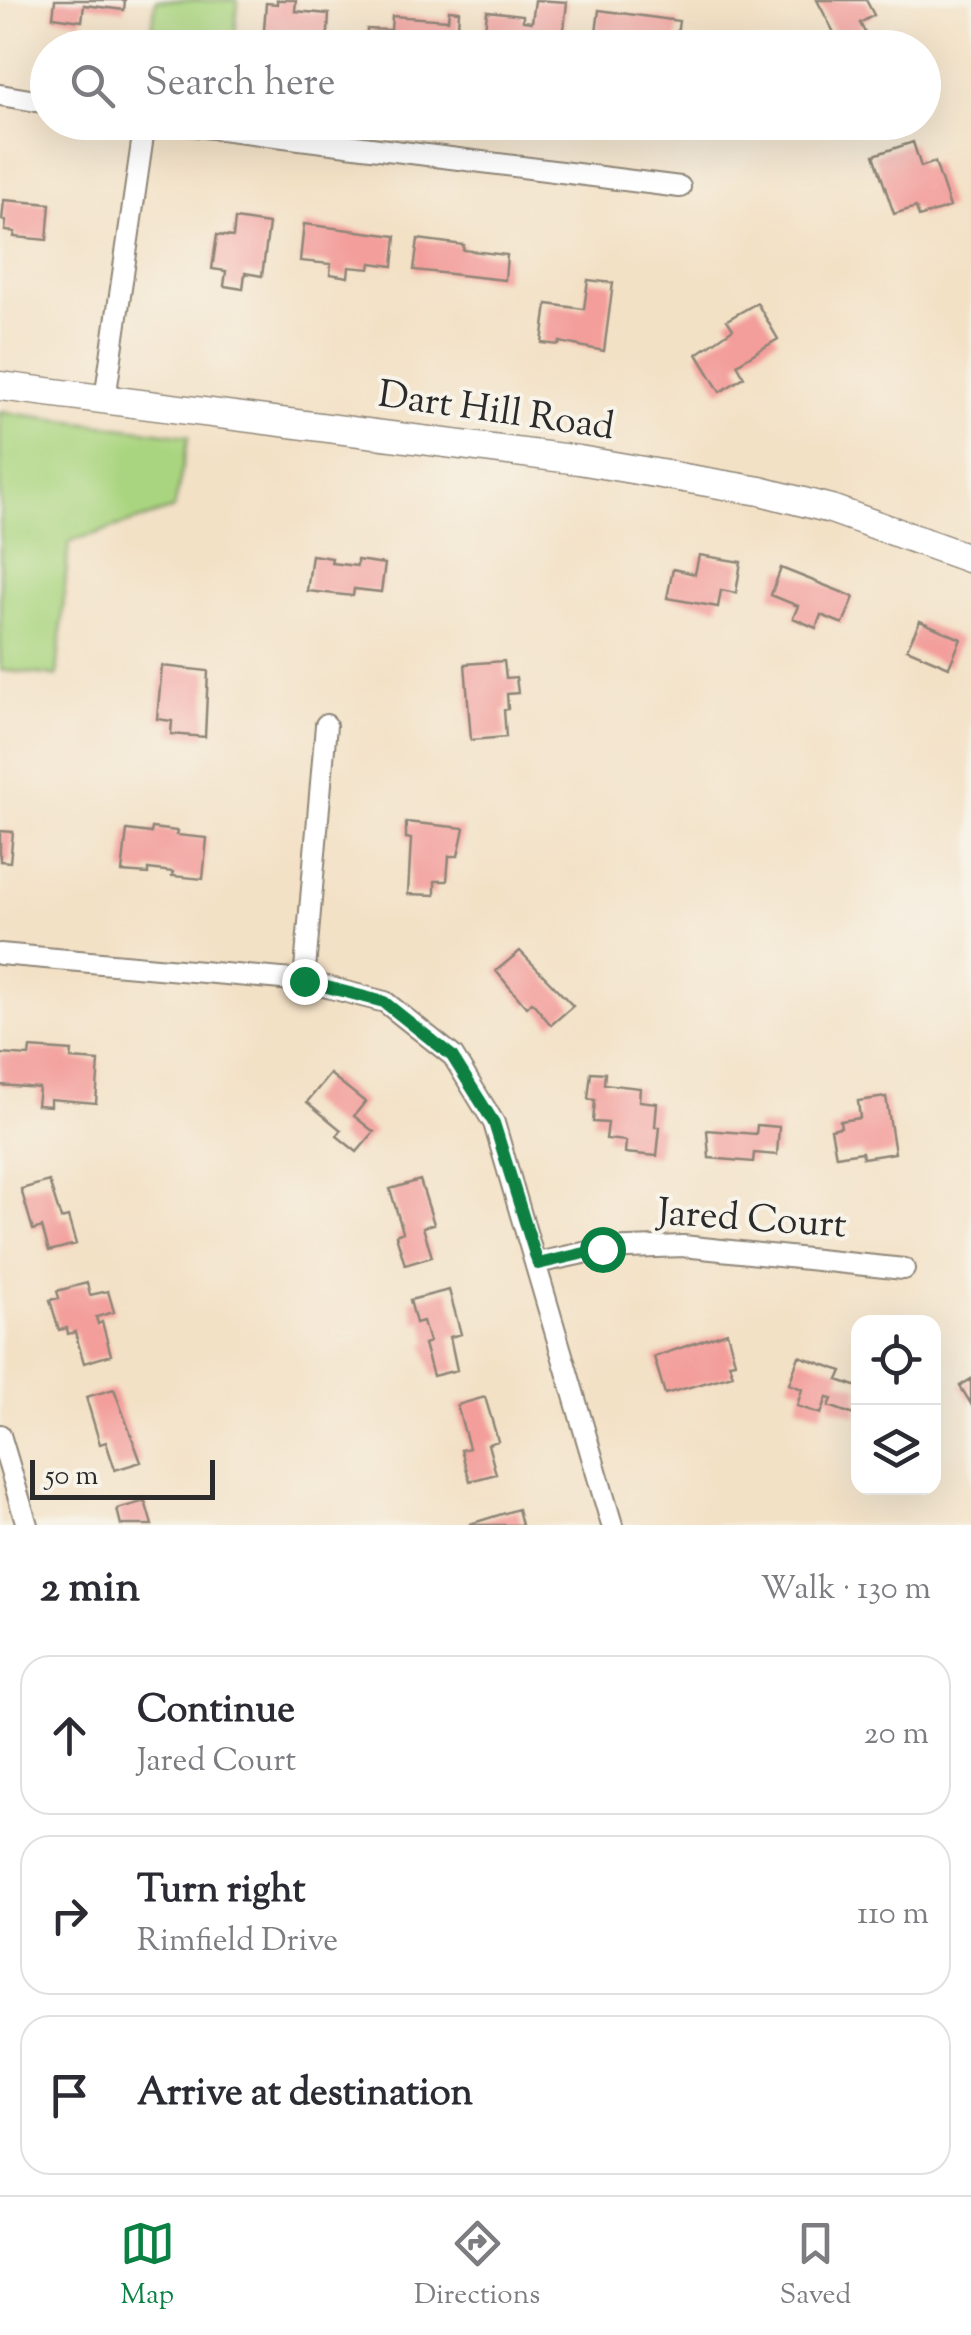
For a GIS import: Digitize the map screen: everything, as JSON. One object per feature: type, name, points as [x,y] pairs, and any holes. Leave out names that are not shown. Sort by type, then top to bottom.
[{"type":"street","points":[[0,95],[30,100]]},
{"type":"street","points":[[105,399],[141,140]]},
{"type":"street","points":[[305,140],[680,188]]},
{"type":"street","name":"Dart Hill Road","points":[[0,386],[579,460],[760,490],[831,509],[971,559]]},
{"type":"street","points":[[304,981],[326,725]]},
{"type":"street","points":[[0,954],[304,981],[384,1002],[452,1056],[494,1123],[612,1525]]},
{"type":"street","name":"Jared Court","points":[[538,1264],[602,1249],[683,1246],[904,1269]]},
{"type":"street","points":[[0,1435],[27,1525]]},
{"type":"green space","points":[[156,0],[238,0],[235,30],[152,30]]},
{"type":"green space","points":[[0,412],[189,436],[174,509],[69,542],[57,676],[0,670]]},
{"type":"building","points":[[55,0],[125,0],[124,10],[84,5],[82,21],[53,17]]},
{"type":"building","points":[[277,0],[296,0],[295,11],[329,14],[328,30],[264,30],[266,3],[277,4]]},
{"type":"building","points":[[535,0],[567,2],[564,30],[485,30],[487,11],[523,15],[523,21],[532,22]]},
{"type":"building","points":[[817,0],[866,0],[874,15],[860,23],[864,30],[833,30]]},
{"type":"building","points":[[449,10],[459,11],[458,30],[391,30],[392,16],[448,20]]},
{"type":"building","points":[[599,10],[679,21],[678,30],[596,30]]},
{"type":"building","points":[[913,142],[921,167],[935,162],[950,207],[919,217],[916,207],[894,214],[874,155]]},
{"type":"building","points":[[4,200],[50,204],[47,240],[14,237],[15,232],[5,231]]},
{"type":"building","points":[[235,219],[269,224],[262,276],[245,273],[243,289],[224,286],[226,271],[212,269],[217,235],[233,237]]},
{"type":"building","points":[[304,224],[396,236],[393,266],[371,263],[370,269],[349,267],[348,277],[330,274],[331,264],[300,261]]},
{"type":"building","points":[[418,239],[507,255],[505,280],[414,270]]},
{"type":"building","points":[[588,280],[613,283],[604,351],[560,342],[542,343],[547,304],[584,309]]},
{"type":"building","points":[[757,303],[778,339],[737,364],[744,377],[720,392],[697,354],[733,329],[727,320]]},
{"type":"building","points":[[312,555],[332,558],[331,563],[357,566],[357,560],[385,564],[381,592],[354,589],[353,596],[307,591]]},
{"type":"building","points":[[699,555],[741,562],[736,593],[721,590],[718,607],[667,598],[673,569],[695,574]]},
{"type":"building","points":[[781,568],[854,597],[843,624],[821,615],[816,628],[793,618],[798,606],[771,595]]},
{"type":"building","points":[[920,621],[961,639],[949,667],[907,649]]},
{"type":"building","points":[[504,661],[506,678],[516,677],[518,693],[507,694],[506,737],[471,740],[465,664]]},
{"type":"building","points":[[162,666],[208,671],[205,737],[171,734],[172,721],[157,719]]},
{"type":"building","points":[[406,822],[464,828],[458,856],[449,856],[447,881],[435,881],[435,895],[408,894],[411,839],[406,838]]},
{"type":"building","points":[[152,828],[207,838],[203,879],[148,869],[148,874],[122,872],[127,830],[151,833]]},
{"type":"building","points":[[0,831],[13,832],[10,862],[0,861]]},
{"type":"building","points":[[520,951],[573,1006],[551,1025],[532,1002],[526,1007],[496,971]]},
{"type":"building","points":[[30,1048],[72,1051],[71,1059],[99,1061],[96,1103],[50,1099],[50,1106],[37,1105],[39,1088],[0,1085],[0,1054],[29,1056]]},
{"type":"building","points":[[591,1072],[605,1073],[604,1084],[640,1088],[639,1101],[657,1103],[657,1156],[625,1153],[626,1141],[606,1139],[608,1123],[593,1122],[595,1100],[588,1099]]},
{"type":"building","points":[[330,1074],[365,1102],[354,1116],[374,1132],[357,1152],[337,1136],[341,1130],[307,1102]]},
{"type":"building","points":[[886,1097],[895,1153],[863,1158],[862,1152],[836,1156],[831,1129],[841,1127],[840,1121],[860,1118],[858,1101]]},
{"type":"building","points":[[757,1125],[779,1127],[777,1155],[754,1153],[753,1162],[709,1158],[707,1130],[756,1134]]},
{"type":"building","points":[[420,1180],[434,1224],[423,1227],[432,1257],[405,1265],[396,1235],[403,1232],[390,1189]]},
{"type":"building","points":[[49,1181],[61,1219],[68,1217],[76,1244],[49,1251],[42,1227],[33,1230],[21,1189]]},
{"type":"building","points":[[87,1283],[90,1295],[108,1291],[114,1312],[96,1317],[98,1324],[102,1322],[111,1355],[84,1363],[75,1332],[59,1330],[50,1300],[59,1298],[57,1291]]},
{"type":"building","points":[[449,1290],[461,1334],[450,1337],[457,1370],[433,1376],[424,1344],[429,1342],[423,1321],[416,1323],[410,1300]]},
{"type":"building","points":[[727,1332],[735,1362],[729,1363],[733,1375],[665,1394],[654,1357]]},
{"type":"building","points":[[799,1356],[842,1371],[838,1380],[851,1385],[851,1414],[829,1406],[832,1399],[827,1397],[821,1414],[797,1406],[802,1389],[789,1384]]},
{"type":"building","points":[[971,1379],[971,1404],[960,1386]]},
{"type":"building","points":[[114,1389],[141,1462],[115,1470],[106,1442],[100,1444],[86,1397]]},
{"type":"building","points":[[485,1397],[498,1441],[488,1444],[496,1474],[470,1481],[461,1450],[469,1448],[457,1405]]},
{"type":"building","points":[[145,1501],[152,1525],[121,1525],[117,1509]]},
{"type":"building","points":[[518,1509],[522,1525],[470,1525],[470,1524]]},
{"type":"route","points":[[304,981],[384,1002],[452,1056],[494,1123],[538,1264],[602,1249]]}]
